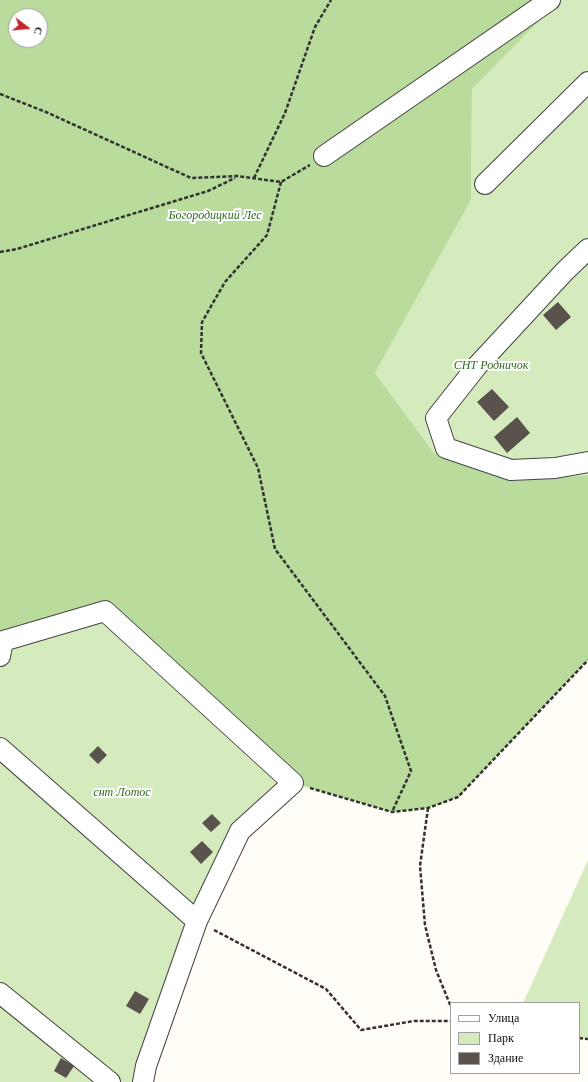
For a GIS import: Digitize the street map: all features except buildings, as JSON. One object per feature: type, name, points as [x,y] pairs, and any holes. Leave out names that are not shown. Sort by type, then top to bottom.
[{"type":"street","points":[[324,156],[550,0]]},
{"type":"street","points":[[484,184],[588,82]]},
{"type":"street","points":[[588,249],[565,271],[478,366],[436,418],[446,448],[511,470],[555,468],[588,462]]},
{"type":"street","points":[[0,656],[3,641],[105,611],[293,783],[240,831],[197,921],[146,1066],[143,1082]]},
{"type":"street","points":[[0,748],[197,921]]},
{"type":"street","points":[[0,993],[110,1082]]},
{"type":"path","points":[[254,178],[285,113],[314,27],[331,0]]},
{"type":"path","points":[[0,94],[46,112],[190,178],[237,176],[281,182],[324,156]]},
{"type":"path","points":[[0,252],[17,249],[208,191],[237,176]]},
{"type":"path","points":[[281,182],[267,235],[225,282],[202,322],[201,353],[258,468],[275,549],[385,696],[411,771],[392,812]]},
{"type":"path","points":[[293,783],[392,812],[428,808],[458,797],[588,660]]},
{"type":"path","points":[[428,808],[420,866],[425,926],[436,970],[450,1005]]},
{"type":"path","points":[[197,921],[326,989],[361,1030],[414,1020],[450,1020]]},
{"type":"green space","name":"Богородицкий Лес","points":[[0,0],[560,0],[472,89],[471,200],[375,373],[434,453],[514,481],[588,475],[588,660],[458,797],[428,808],[392,812],[293,783],[105,611],[3,641],[0,656]]},
{"type":"green space","name":"СНТ Родничок","points":[[560,0],[588,0],[588,475],[514,481],[434,453],[375,373],[471,200],[472,89]]},
{"type":"green space","name":"снт Лотос","points":[[105,611],[293,783],[240,831],[143,1082],[0,1082],[0,656],[3,641]]},
{"type":"green space","points":[[588,860],[588,1039],[580,1038],[580,1002],[523,1002]]}]
